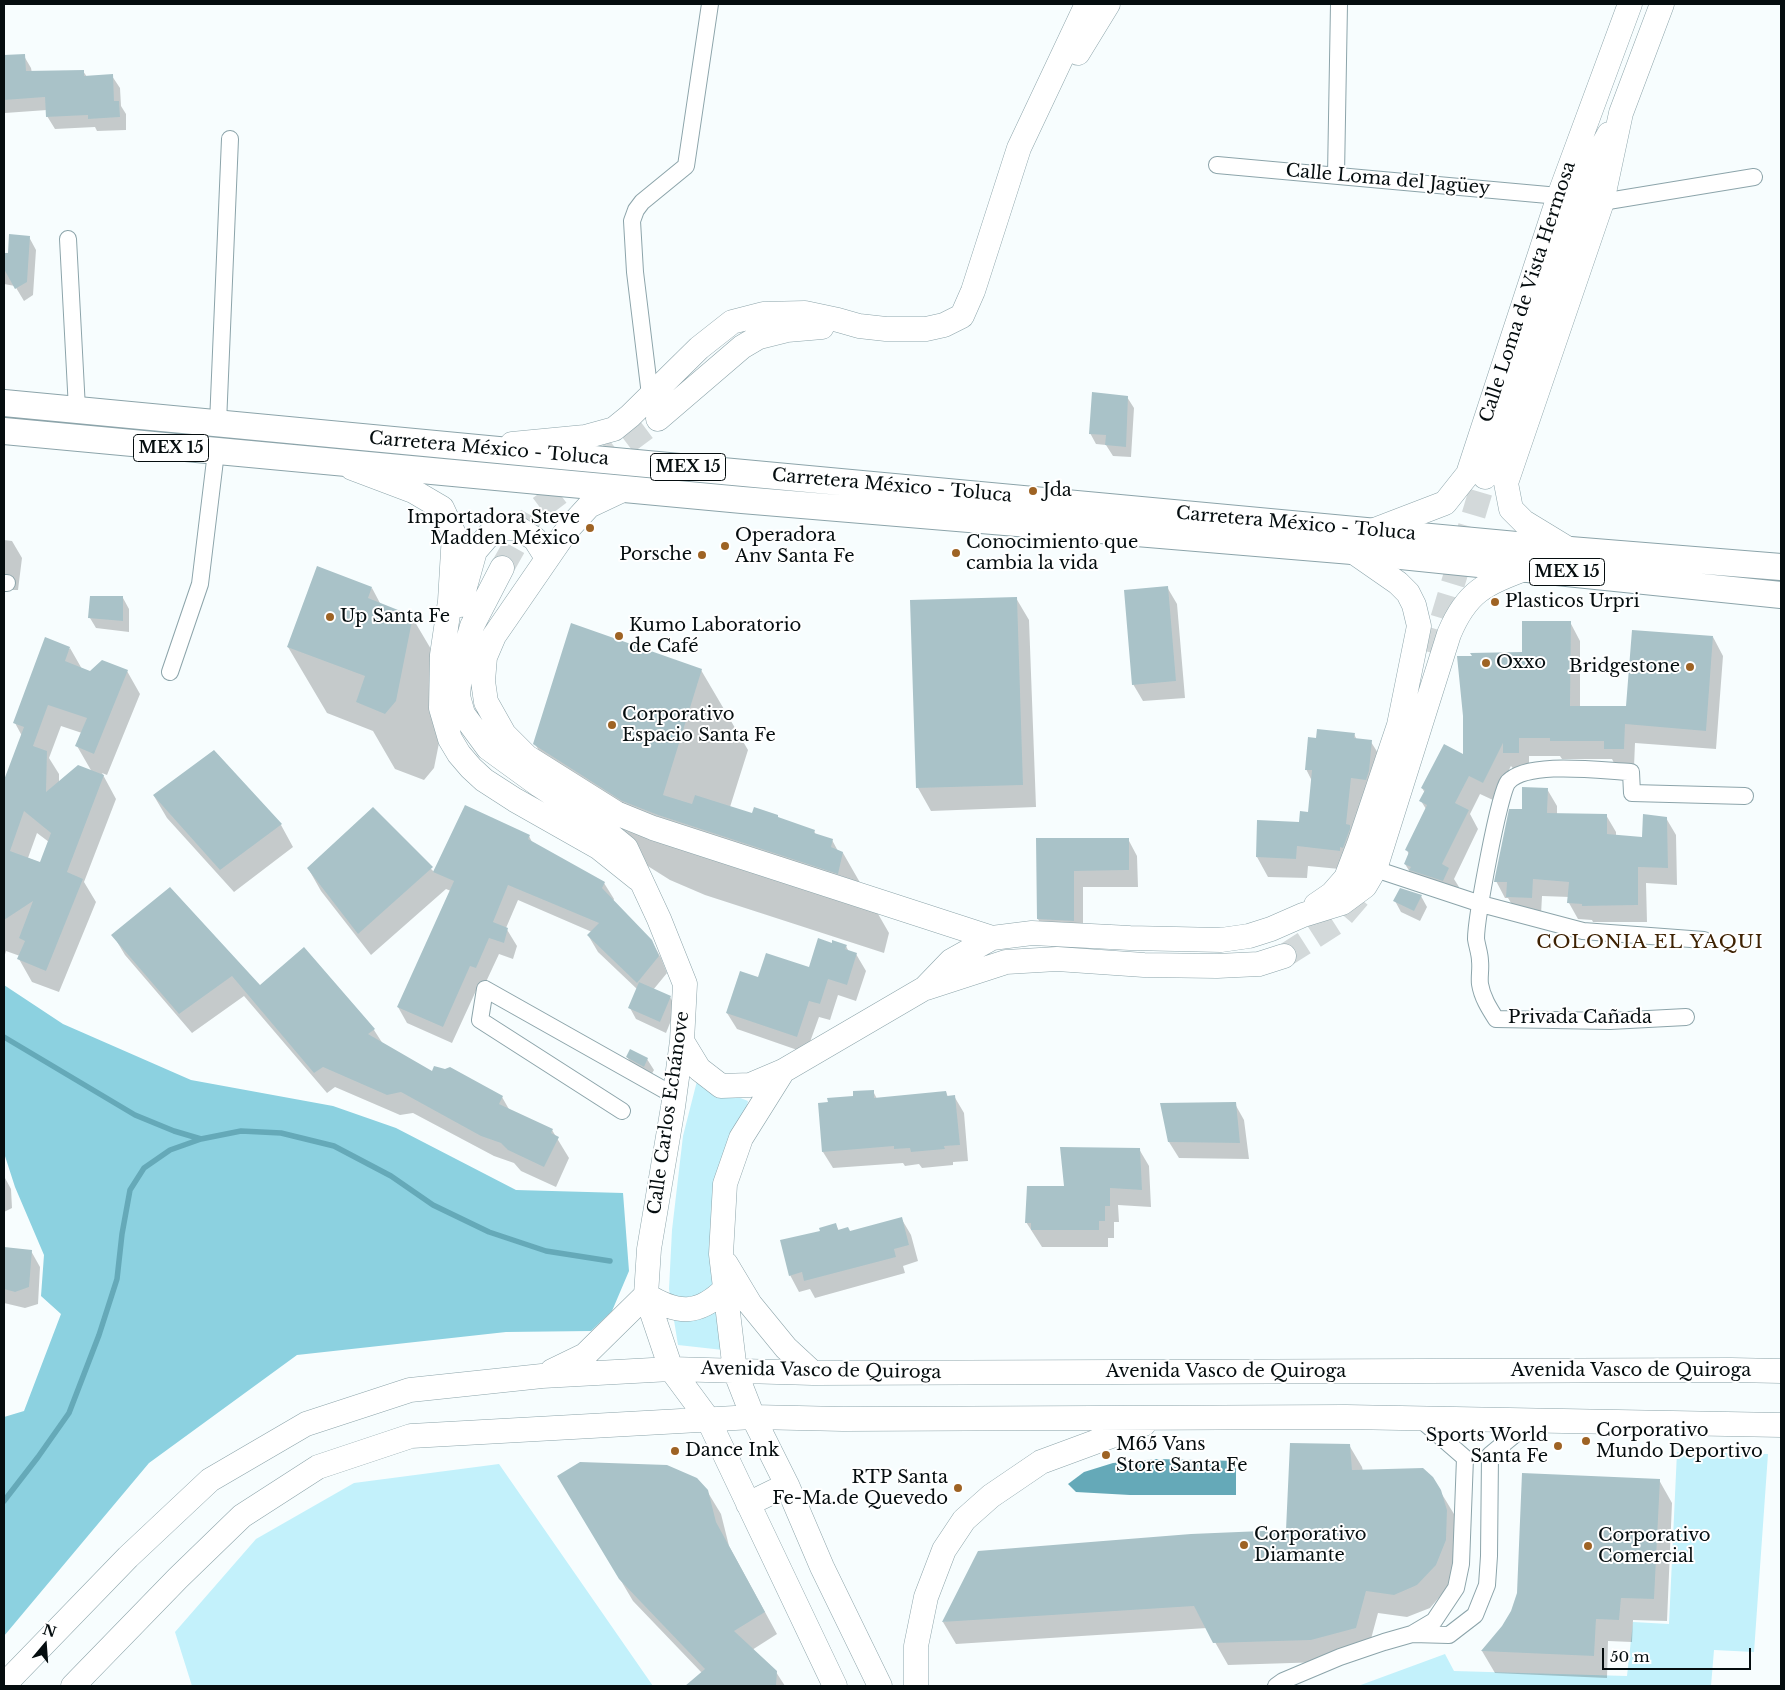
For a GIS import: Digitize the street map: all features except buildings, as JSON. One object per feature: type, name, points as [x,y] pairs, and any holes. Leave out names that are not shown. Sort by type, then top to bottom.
[{"type":"main road","name":"Carretera México - Toluca","points":[[4,403],[1570,550],[1781,567]]},
{"type":"main road","name":"Carretera México - Toluca","points":[[4,431],[625,489],[1352,551],[1781,595]]},
{"type":"street","points":[[650,395],[635,272],[632,221],[636,210],[642,202],[686,166],[710,4]]},
{"type":"street","points":[[658,419],[742,347],[759,337],[787,330],[830,326],[926,328],[944,326],[962,316],[973,292],[1019,148],[1087,4]]},
{"type":"street","points":[[1046,92],[1081,50],[1108,4]]},
{"type":"street","points":[[1336,175],[1339,4]]},
{"type":"street","name":"Calle Loma de Vista Hermosa","points":[[1486,478],[1559,196],[1630,4]]},
{"type":"street","name":"Calle Loma de Vista Hermosa","points":[[1372,531],[1445,503],[1486,478],[1602,202],[1621,113],[1662,4]]},
{"type":"street","points":[[1486,478],[1593,163],[1621,113]]},
{"type":"street","points":[[218,423],[230,139]]},
{"type":"street","name":"Calle Loma del Jagüey","points":[[1217,165],[1559,196]]},
{"type":"street","points":[[1602,202],[1754,177]]},
{"type":"street","points":[[68,240],[77,409]]},
{"type":"street","points":[[476,448],[585,437],[614,428],[630,416],[699,348],[732,322],[763,314],[805,313],[859,326]]},
{"type":"street","points":[[170,672],[200,584],[216,452]]},
{"type":"street","name":"Calle Carlos Echánove","points":[[339,463],[413,491],[442,508],[454,534],[450,600],[442,656],[441,708],[450,739],[459,754],[484,780],[598,847],[643,883],[685,984],[682,1041],[650,1249],[646,1295],[671,1369],[708,1419],[835,1686]]},
{"type":"street","name":"Calle Loma de Vista Hermosa","points":[[1486,478],[1524,522],[1570,550]]},
{"type":"street","points":[[625,489],[589,506],[567,530],[494,636],[485,657],[483,682],[486,702],[504,734],[527,757],[616,813],[653,828],[992,938]]},
{"type":"street","points":[[442,656],[456,620],[475,550],[494,529],[518,528],[535,539],[547,558]]},
{"type":"street","points":[[1303,915],[1332,894],[1346,878],[1399,725],[1419,626],[1414,604],[1408,594],[1398,584],[1352,551]]},
{"type":"street","points":[[502,568],[472,626],[461,664],[458,696],[463,714],[488,748],[588,817],[626,848],[643,883]]},
{"type":"street","points":[[925,988],[950,961],[992,938],[1032,933],[1222,940],[1248,936],[1271,929],[1303,915],[1342,903],[1365,886],[1375,869],[1457,614],[1485,585],[1526,568]]},
{"type":"street","points":[[1419,626],[1432,620],[1440,622],[1449,634]]},
{"type":"street","points":[[1481,904],[1501,798],[1508,782],[1526,772],[1547,768],[1631,772],[1632,793],[1745,796]]},
{"type":"street","points":[[1352,862],[1481,904],[1583,931],[1704,940]]},
{"type":"street","name":"Privada Cañada","points":[[1481,904],[1476,939],[1480,960],[1480,984],[1486,1002],[1496,1018],[1610,1022],[1686,1017]]},
{"type":"street","points":[[682,1041],[699,1069],[721,1086],[750,1086],[783,1071],[925,988],[1006,962],[1057,959],[1144,965],[1217,966],[1259,964],[1284,956]]},
{"type":"street","points":[[622,1111],[480,1020],[485,988],[675,1096]]},
{"type":"street","points":[[783,1071],[741,1138],[725,1184],[721,1254],[735,1371],[753,1417],[787,1485],[822,1566],[880,1686]]},
{"type":"street","points":[[721,1254],[750,1304],[786,1348],[813,1373]]},
{"type":"street","points":[[4,1685],[128,1557],[210,1480],[306,1424],[410,1390],[542,1376],[568,1365],[585,1355],[646,1295],[670,1308],[686,1311],[714,1300],[725,1290]]},
{"type":"street","name":"Avenida Vasco de Quiroga","points":[[542,1376],[671,1369],[813,1373],[1781,1371]]},
{"type":"street","points":[[73,1686],[178,1578],[242,1516],[318,1467],[411,1436],[753,1417],[1419,1418],[1781,1425]]},
{"type":"street","points":[[916,1686],[916,1646],[926,1597],[944,1550],[964,1520],[996,1492],[1041,1462],[1162,1418]]},
{"type":"street","points":[[1276,1686],[1283,1681],[1340,1657],[1412,1634],[1434,1620],[1456,1588],[1461,1564],[1465,1458],[1419,1418]]},
{"type":"street","points":[[1412,1634],[1449,1635],[1475,1615],[1487,1584],[1490,1455],[1531,1421]]},
{"type":"street","points":[[748,1504],[787,1485]]},
{"type":"shaded area","points":[[4,985],[63,1024],[191,1080],[333,1106],[396,1128],[516,1190],[623,1193],[629,1271],[612,1311],[591,1331],[506,1332],[297,1355],[149,1463],[4,1636],[4,1417],[24,1411],[61,1314],[41,1296],[44,1255],[15,1187],[4,1153]]},
{"type":"shaded area","points":[[697,1081],[748,1101],[712,1265],[723,1350],[678,1345],[669,1289],[672,1230],[683,1136]]},
{"type":"shaded area","points":[[1677,1452],[1768,1454],[1754,1652],[1714,1650],[1711,1686],[1358,1686],[1445,1654],[1454,1671],[1627,1676],[1633,1622],[1669,1624]]},
{"type":"shaded area","points":[[1157,1459],[1236,1461],[1236,1495],[1130,1495],[1076,1492],[1068,1484],[1084,1472],[1113,1463]]},
{"type":"shaded area","points":[[499,1464],[653,1686],[192,1686],[175,1632],[256,1539],[354,1483]]},
{"type":"waterway","points":[[4,1037],[135,1115],[174,1131],[201,1139]]},
{"type":"waterway","points":[[4,1501],[69,1413],[99,1335],[117,1279],[122,1234],[130,1190],[144,1168],[170,1150],[201,1139],[241,1131],[281,1133],[334,1146],[391,1176],[433,1205],[489,1232],[546,1251],[610,1261]]},
{"type":"tunnel","points":[[502,568],[533,513],[658,419]]},
{"type":"tunnel","points":[[1432,653],[1485,477]]},
{"type":"tunnel","points":[[1284,956],[1337,922],[1361,894],[1362,889]]},
{"type":"place","name":"Jda","points":[[1033,491]]},
{"type":"place","name":"Importadora Steve Madden México","points":[[590,528]]},
{"type":"place","name":"Operadora Anv Santa Fe","points":[[725,546]]},
{"type":"place","name":"Conocimiento que cambia la vida","points":[[956,553]]},
{"type":"place","name":"Porsche","points":[[702,555]]},
{"type":"place","name":"Plasticos Urpri","points":[[1495,602]]},
{"type":"place","name":"Up Santa Fe","points":[[330,617]]},
{"type":"place","name":"Kumo Laboratorio de Café","points":[[619,636]]},
{"type":"place","name":"Oxxo","points":[[1486,663]]},
{"type":"place","name":"Bridgestone","points":[[1690,667]]},
{"type":"place","name":"Corporativo Espacio Santa Fe","points":[[612,725]]},
{"type":"place","name":"Corporativo Mundo Deportivo","points":[[1586,1441]]},
{"type":"place","name":"Sports World Santa Fe","points":[[1558,1446]]},
{"type":"place","name":"Dance Ink","points":[[675,1451]]},
{"type":"place","name":"M65 Vans Store Santa Fe","points":[[1106,1455]]},
{"type":"place","name":"RTP Santa Fe-Ma.de Quevedo","points":[[958,1488]]},
{"type":"place","name":"Corporativo Diamante","points":[[1244,1545]]},
{"type":"place","name":"Corporativo Comercial","points":[[1588,1546]]},
{"type":"district","name":"COLONIA EL YAQUI","points":[[1650,943]]}]
